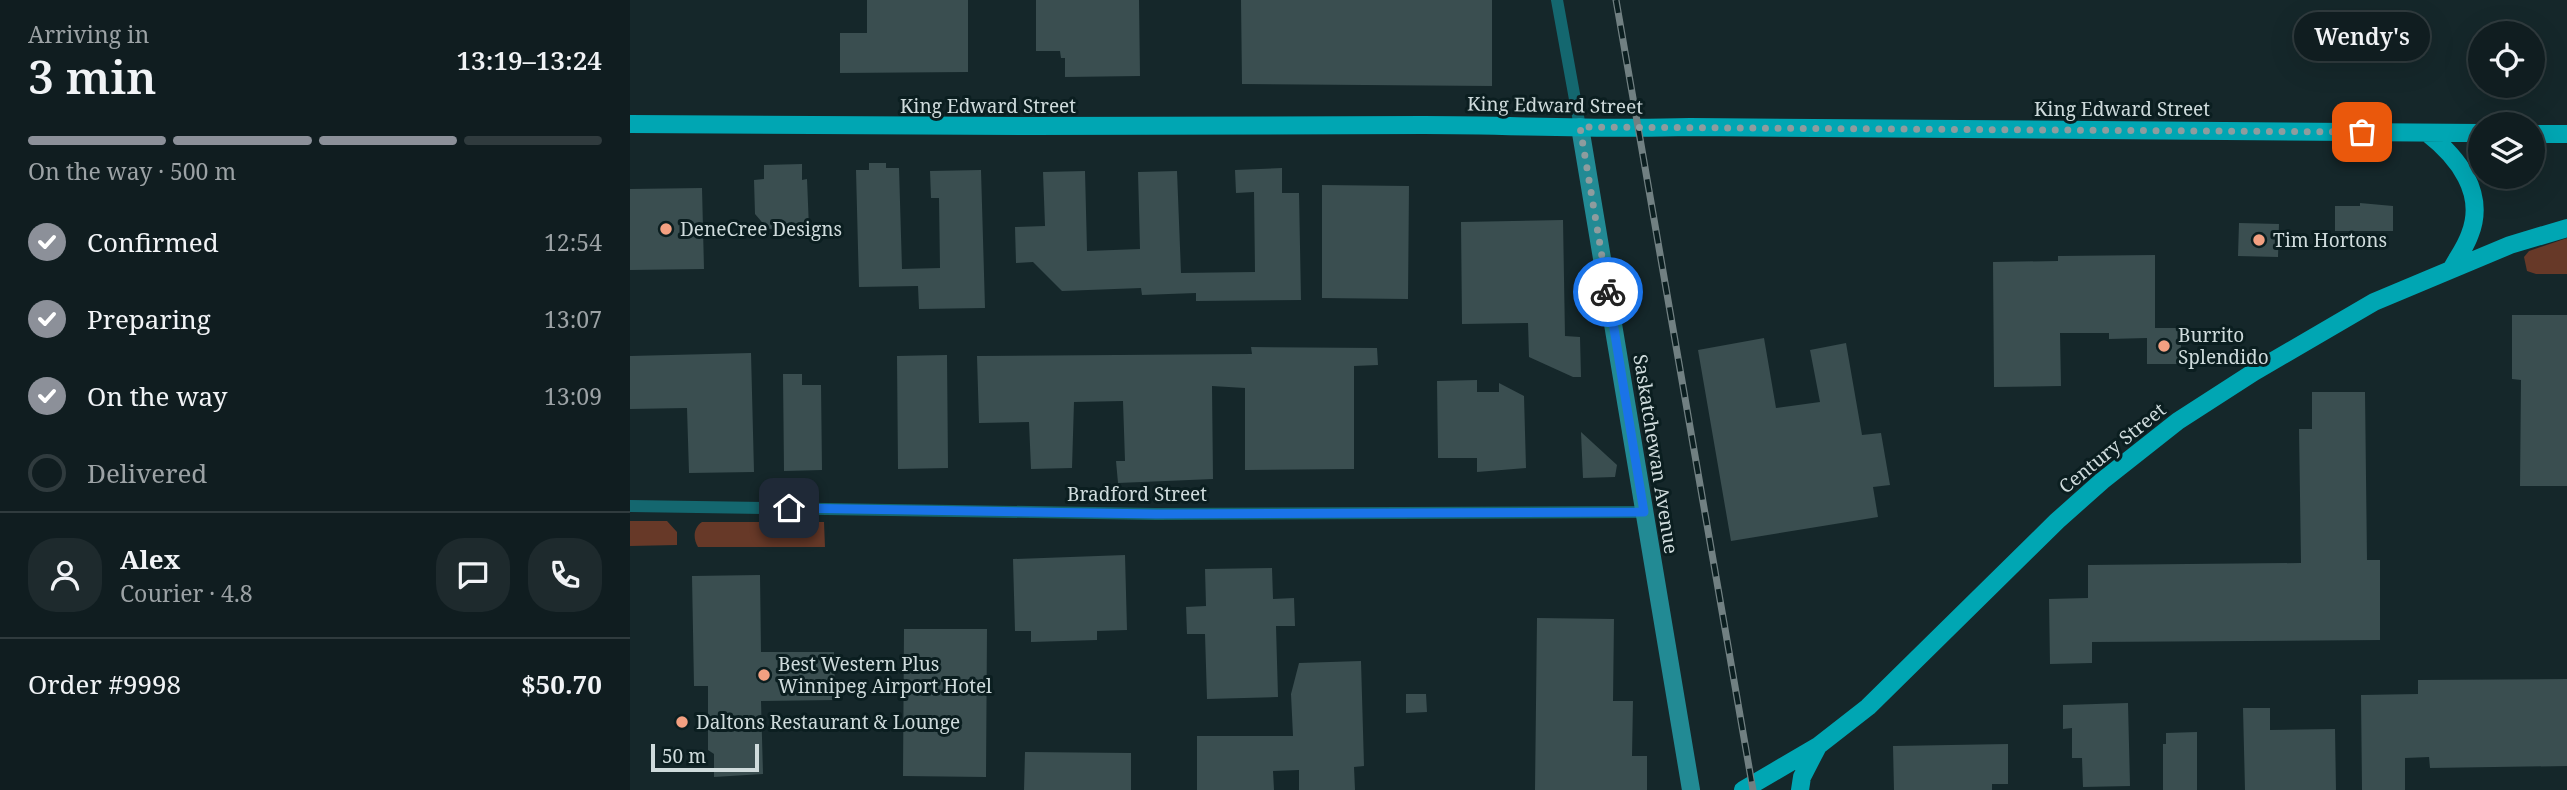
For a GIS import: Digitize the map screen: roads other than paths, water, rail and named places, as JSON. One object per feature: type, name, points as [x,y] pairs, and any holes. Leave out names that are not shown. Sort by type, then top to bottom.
[{"type":"main road","name":"King Edward Street","points":[[630,124],[918,127],[1473,125],[2468,133]]},
{"type":"main road","points":[[2427,133],[2440,142],[2460,164],[2474,201],[2474,219],[2470,235],[2452,268]]},
{"type":"main road","points":[[2545,134],[2567,134]]},
{"type":"main road","name":"Century Street","points":[[1743,790],[1818,746],[1868,707],[2041,536],[2152,440],[2225,390],[2374,302],[2510,245],[2567,228]]},
{"type":"main road","points":[[1800,790],[1802,777],[1818,746]]},
{"type":"street","name":"Saskatchewan Avenue","points":[[1557,0],[1691,790]]},
{"type":"street","name":"Bradford Street","points":[[630,506],[1156,514],[1644,512]]},
{"type":"railway","points":[[1616,0],[1753,790]]},
{"type":"place","name":"Wendy's","points":[[2362,132]]},
{"type":"place","name":"DeneCree Designs","points":[[666,229]]},
{"type":"place","name":"Tim Hortons","points":[[2259,240]]},
{"type":"place","name":"Burrito Splendido","points":[[2164,346]]},
{"type":"place","name":"Best Western Plus Winnipeg Airport Hotel","points":[[764,675]]},
{"type":"place","name":"Daltons Restaurant & Lounge","points":[[682,722]]}]
